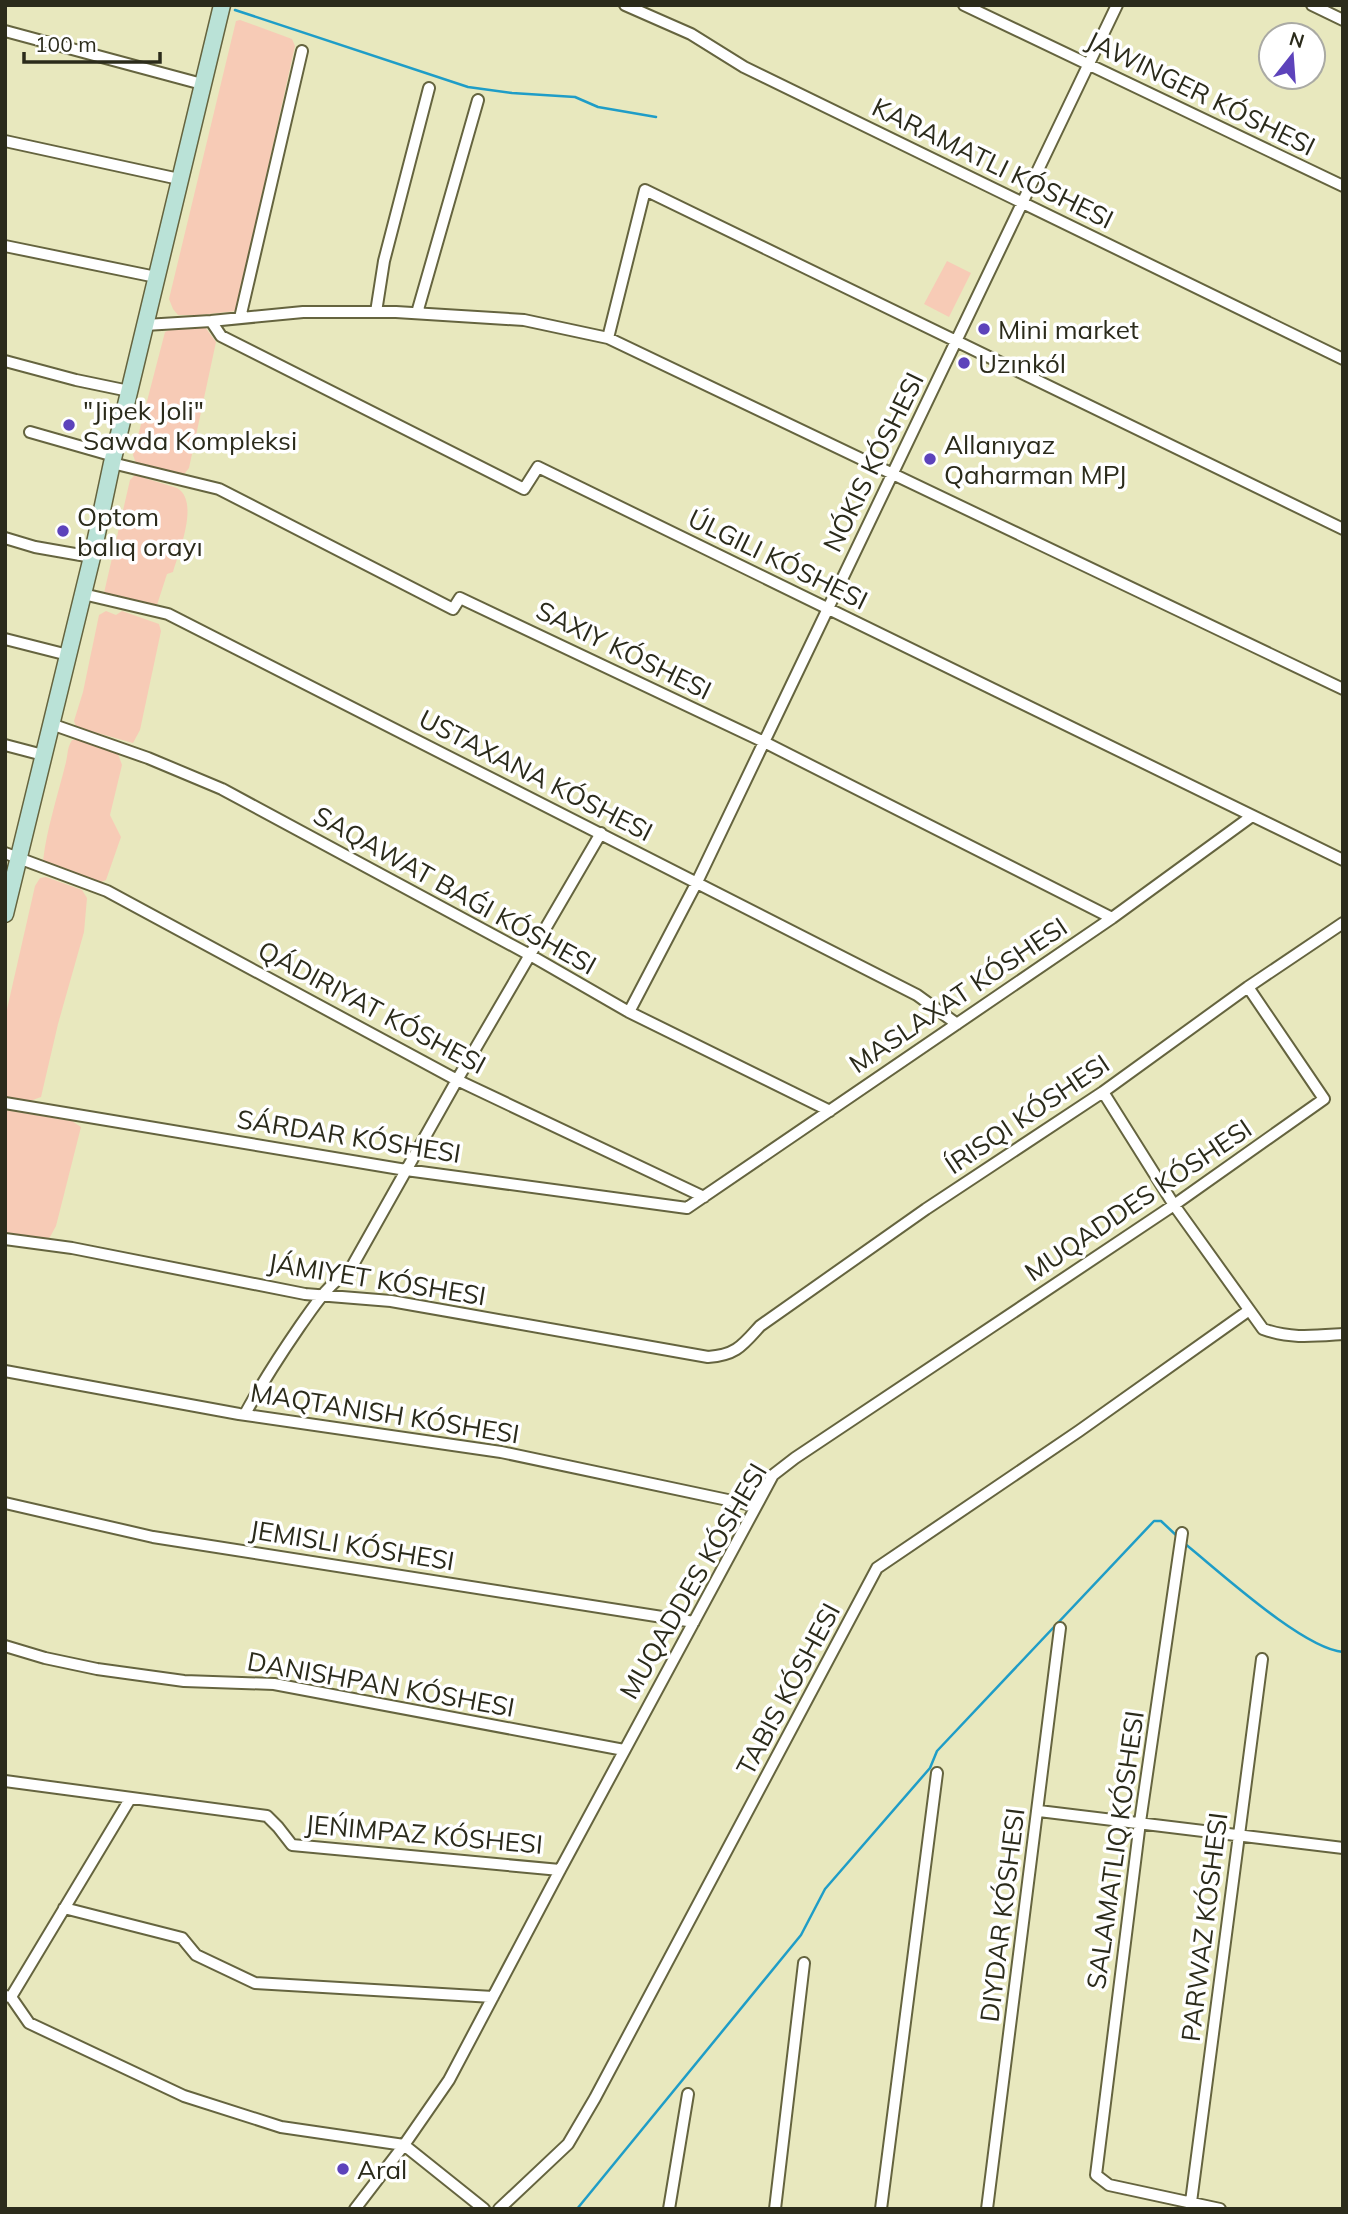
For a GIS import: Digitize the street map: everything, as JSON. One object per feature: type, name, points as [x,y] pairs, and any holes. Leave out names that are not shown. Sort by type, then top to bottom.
[{"type":"main road","points":[[5,914],[12,855],[51,724],[222,5]]},
{"type":"street","points":[[625,5],[691,34],[744,67],[1343,359]]},
{"type":"street","points":[[964,5],[1343,186]]},
{"type":"street","name":"NÓKIS KÓSHESI","points":[[629,1012],[697,882],[1117,5]]},
{"type":"street","points":[[1312,5],[1343,20]]},
{"type":"street","points":[[5,31],[202,84]]},
{"type":"street","points":[[240,318],[302,51]]},
{"type":"street","points":[[376,312],[384,261],[429,88]]},
{"type":"street","points":[[417,313],[478,100]]},
{"type":"street","points":[[5,141],[180,179]]},
{"type":"street","points":[[608,338],[645,190],[1343,529]]},
{"type":"street","points":[[5,246],[156,277]]},
{"type":"street","points":[[145,325],[303,312],[417,313],[524,320],[608,338],[1343,689]]},
{"type":"street","name":"ÚLGILI KÓSHESI","points":[[211,321],[221,336],[524,489],[538,467],[1343,860]]},
{"type":"street","points":[[5,361],[129,391]]},
{"type":"street","points":[[30,432],[113,460],[219,489],[453,609],[460,598],[764,742],[1112,918]]},
{"type":"street","points":[[5,538],[35,547],[92,557]]},
{"type":"street","name":"USTAXANA KÓSHESI","points":[[83,594],[168,614],[917,995],[957,1024]]},
{"type":"street","points":[[5,639],[68,655]]},
{"type":"street","points":[[51,724],[148,758],[222,789],[530,955],[629,1012],[830,1111]]},
{"type":"street","points":[[5,745],[43,755]]},
{"type":"street","name":"MASLAXAT KÓSHESI","points":[[687,1208],[1112,918],[1252,816]]},
{"type":"street","points":[[245,1414],[265,1377],[323,1294],[334,1280],[350,1270],[601,833]]},
{"type":"street","name":"QÁDIRIYAT KÓSHESI","points":[[12,855],[107,891],[457,1080],[704,1197]]},
{"type":"street","points":[[1343,923],[1248,987],[1103,1093],[1174,1205],[1263,1329],[1279,1335],[1298,1337],[1343,1334]]},
{"type":"street","name":"MUQADDES KÓSHESI","points":[[355,2209],[449,2080],[773,1475],[794,1458],[1174,1205],[1324,1099],[1248,987]]},
{"type":"street","name":"JÁMIYET KÓSHESI","points":[[5,1239],[72,1248],[305,1294],[390,1301],[708,1357],[728,1355],[741,1347],[760,1326],[926,1209],[1103,1093]]},
{"type":"street","name":"SÁRDAR KÓSHESI","points":[[5,1103],[406,1170],[687,1208]]},
{"type":"street","points":[[499,2209],[568,2144],[596,2098],[877,1569],[1248,1311]]},
{"type":"street","points":[[5,1371],[245,1414],[501,1452],[756,1506]]},
{"type":"street","name":"JEMISLI KÓSHESI","points":[[5,1503],[153,1537],[694,1622]]},
{"type":"street","points":[[1182,1533],[1140,1822],[1096,2175],[1109,2185],[1220,2209]]},
{"type":"street","name":"DIYDAR KÓSHESI","points":[[987,2209],[1060,1628]]},
{"type":"street","points":[[5,1646],[97,1669],[184,1681],[274,1684],[624,1750]]},
{"type":"street","name":"PARWAZ KÓSHESI","points":[[1191,2202],[1262,1659]]},
{"type":"street","points":[[881,2209],[937,1773]]},
{"type":"street","name":"JEŃIMPAZ KÓSHESI","points":[[5,1781],[267,1816],[292,1845],[560,1870]]},
{"type":"street","points":[[130,1799],[8,1996],[29,2023],[184,2096],[281,2127],[404,2145],[484,2209]]},
{"type":"street","points":[[1039,1811],[1343,1848]]},
{"type":"street","points":[[64,1908],[182,1938],[196,1955],[255,1983],[493,1997]]},
{"type":"street","points":[[775,2209],[804,1963]]},
{"type":"street","points":[[670,2209],[688,2094]]},
{"type":"shaded area","points":[[240,20],[292,39],[295,46],[236,311],[178,315],[169,299],[236,21]]},
{"type":"shaded area","points":[[947,261],[971,273],[949,317],[924,304]]},
{"type":"shaded area","points":[[205,327],[216,342],[189,468],[181,478],[137,466],[133,455],[165,332],[174,328]]},
{"type":"shaded area","points":[[135,475],[177,488],[184,494],[187,504],[186,527],[179,552],[173,572],[167,574],[156,608],[108,597],[104,593],[130,480]]},
{"type":"shaded area","points":[[106,611],[116,615],[122,611],[159,624],[161,631],[140,730],[133,743],[76,727],[74,721],[83,692],[99,615]]},
{"type":"shaded area","points":[[72,740],[117,751],[122,765],[110,815],[121,837],[106,880],[99,883],[43,861]]},
{"type":"shaded area","points":[[46,877],[82,890],[87,898],[84,932],[41,1097],[30,1101],[5,1098],[5,1018],[35,886],[40,878]]},
{"type":"shaded area","points":[[5,1110],[72,1121],[81,1127],[56,1226],[50,1237],[43,1241],[5,1236]]},
{"type":"waterway","points":[[235,10],[468,87],[575,97],[598,107],[656,117]]},
{"type":"waterway","points":[[577,2209],[801,1935],[825,1889],[930,1768],[937,1751],[1154,1521],[1161,1521],[1177,1536]]},
{"type":"waterway","points":[[1184,1543],[1284,1623],[1326,1647],[1343,1652]]},
{"type":"place","name":"Mini market","points":[[984,329]]},
{"type":"place","name":"Uzınkól","points":[[964,363]]},
{"type":"place","name":"\"Jipek Joli\" Sawda Kompleksi","points":[[69,425]]},
{"type":"place","name":"Allanıyaz Qaharman MPJ","points":[[930,459]]},
{"type":"place","name":"Optom balıq orayı","points":[[63,531]]},
{"type":"place","name":"Aral","points":[[343,2169]]}]
